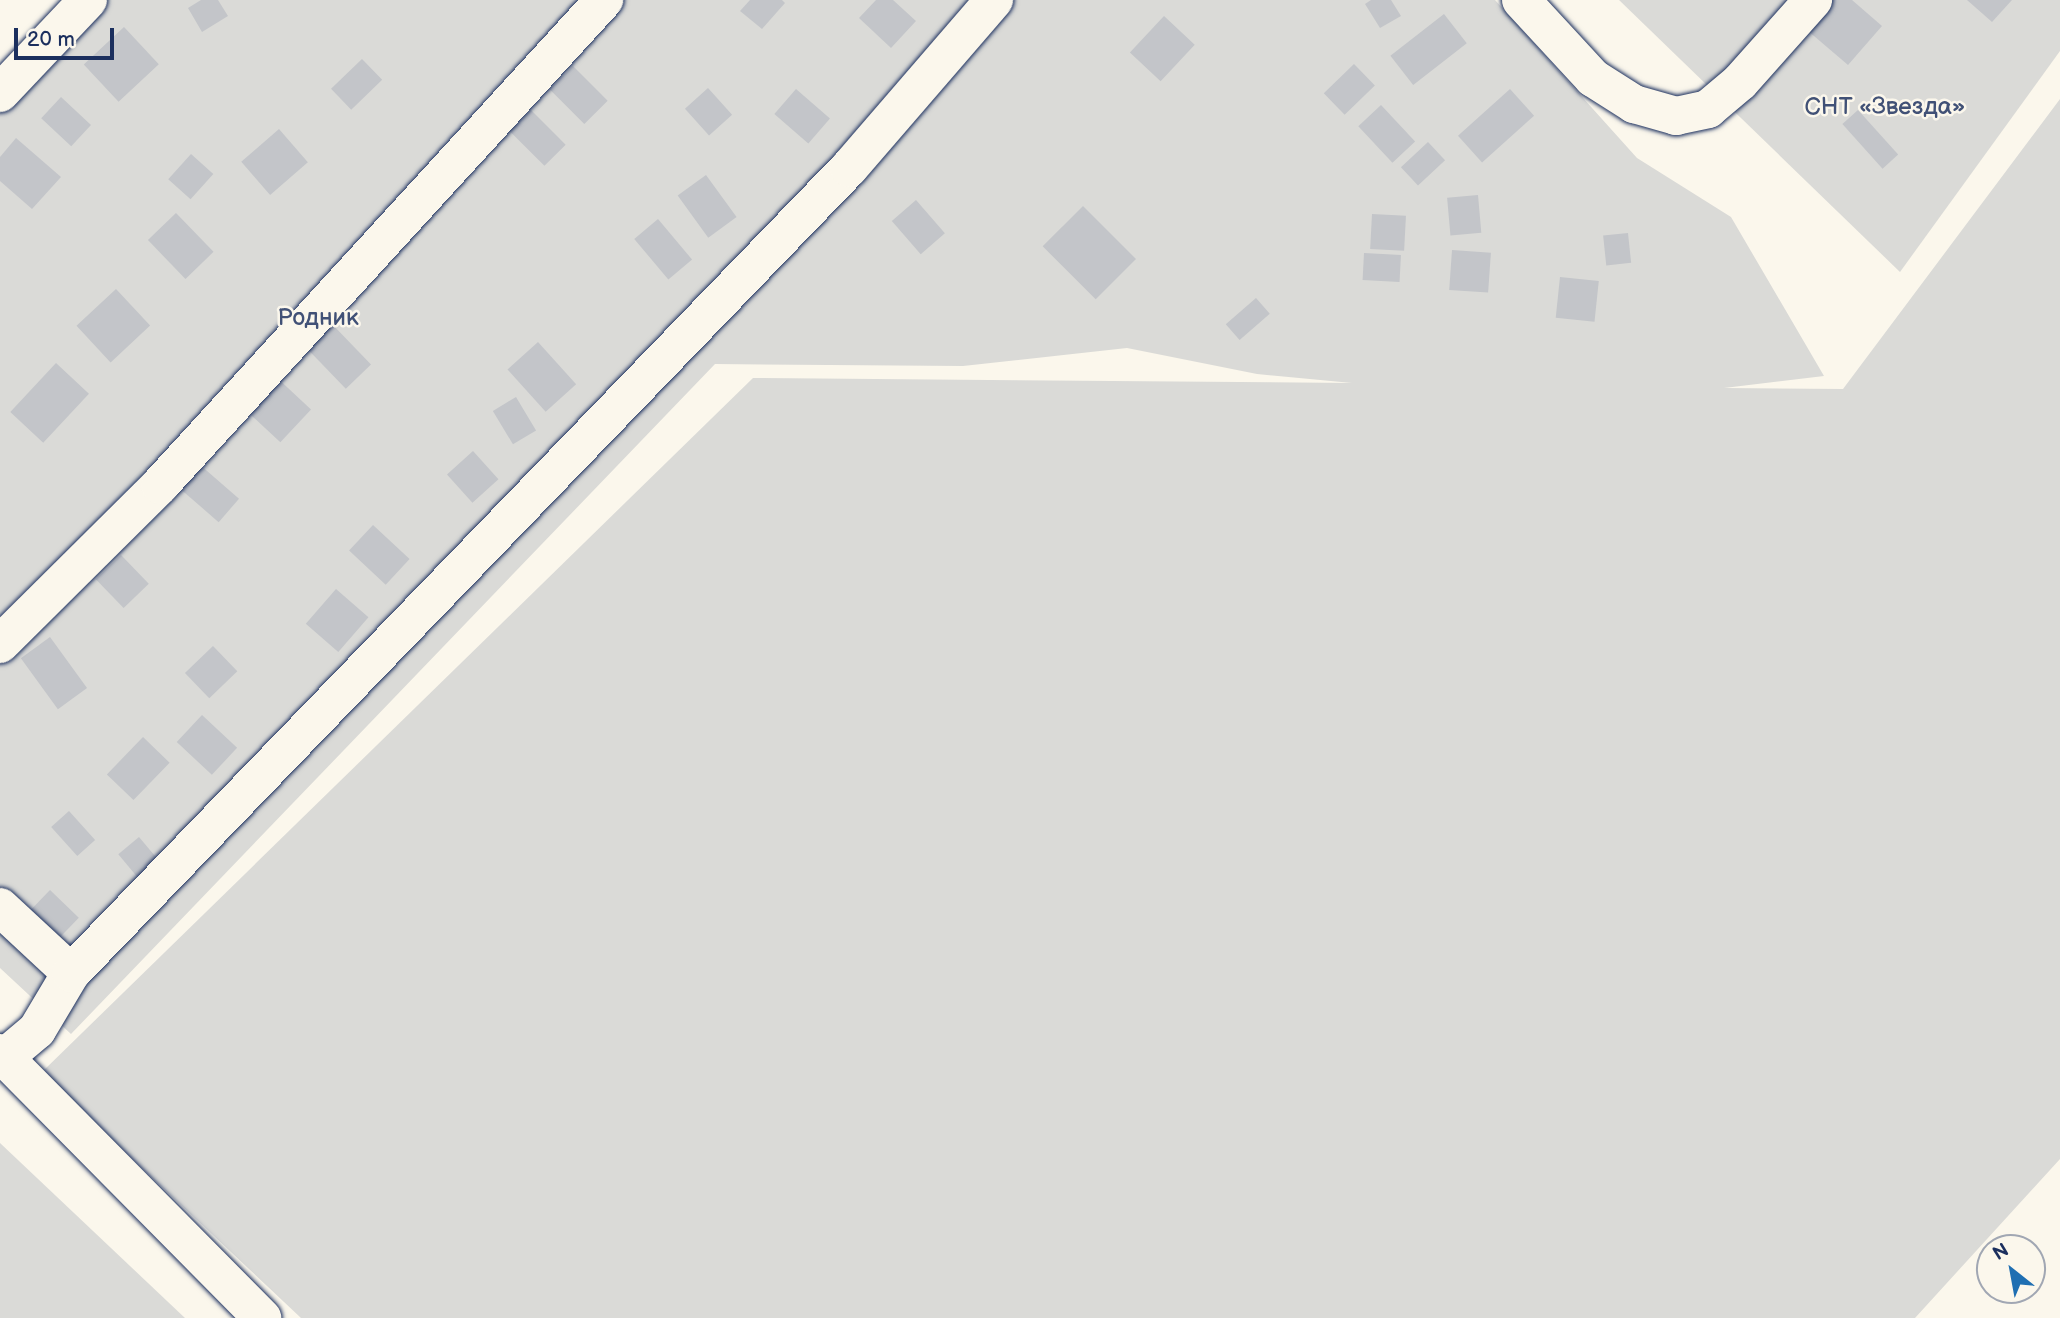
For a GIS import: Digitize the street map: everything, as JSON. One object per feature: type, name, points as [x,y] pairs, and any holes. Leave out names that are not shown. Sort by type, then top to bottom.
[{"type":"street","points":[[0,93],[88,0]]},
{"type":"street","points":[[0,644],[160,485],[604,0]]},
{"type":"street","points":[[262,1318],[2,1055],[37,1030],[71,973],[840,178],[994,0]]},
{"type":"street","points":[[1521,0],[1593,78],[1634,104],[1676,116],[1708,109],[1740,82],[1812,0]]},
{"type":"street","points":[[0,908],[71,973]]},
{"type":"green space","name":"Родник","points":[[104,0],[1495,0],[1637,158],[1731,217],[1824,376],[1724,388],[1843,389],[2060,99],[2060,1159],[1992,1234],[1976,1234],[1976,1251],[1915,1318],[301,1318],[41,1073],[753,378],[1352,383],[1257,374],[1127,348],[963,366],[715,364],[71,1034],[0,968],[0,111]]},
{"type":"green space","name":"СНТ «Звезда»","points":[[1619,0],[2060,0],[2060,51],[1900,272]]},
{"type":"green space","points":[[0,1143],[185,1318],[0,1318]]},
{"type":"building","points":[[201,0],[218,0],[228,16],[202,32],[188,8]]},
{"type":"building","points":[[750,0],[782,0],[785,3],[762,29],[740,11]]},
{"type":"building","points":[[876,0],[893,0],[916,21],[891,48],[859,18]]},
{"type":"building","points":[[1371,0],[1391,0],[1401,16],[1380,28],[1365,4]]},
{"type":"building","points":[[1833,0],[1852,0],[1882,26],[1848,65],[1807,30]]},
{"type":"building","points":[[1967,0],[2012,0],[1992,22]]},
{"type":"building","points":[[1444,14],[1467,43],[1413,85],[1390,56]]},
{"type":"building","points":[[1164,16],[1195,45],[1161,81],[1130,53]]},
{"type":"building","points":[[124,27],[159,64],[119,102],[84,65]]},
{"type":"building","points":[[362,59],[382,80],[351,110],[331,89]]},
{"type":"building","points":[[1354,64],[1375,86],[1345,115],[1324,93]]},
{"type":"building","points":[[573,66],[608,101],[584,124],[550,89]]},
{"type":"building","points":[[708,88],[732,115],[709,135],[685,109]]},
{"type":"building","points":[[796,89],[830,119],[808,143],[774,114]]},
{"type":"building","points":[[1510,89],[1534,116],[1482,163],[1458,136]]},
{"type":"building","points":[[61,97],[91,125],[71,146],[41,118]]},
{"type":"building","points":[[1381,105],[1415,142],[1392,163],[1358,126]]},
{"type":"building","points":[[531,110],[566,145],[544,166],[510,131]]},
{"type":"building","points":[[1858,110],[1898,155],[1883,169],[1842,124]]},
{"type":"building","points":[[279,129],[308,162],[270,195],[241,162]]},
{"type":"building","points":[[16,138],[61,177],[32,209],[0,181],[0,157]]},
{"type":"building","points":[[1428,142],[1445,160],[1418,186],[1401,167]]},
{"type":"building","points":[[191,154],[213,174],[191,199],[168,179]]},
{"type":"building","points":[[706,175],[737,217],[708,238],[678,196]]},
{"type":"building","points":[[1478,195],[1481,233],[1450,236],[1447,198]]},
{"type":"building","points":[[916,200],[945,233],[921,254],[892,221]]},
{"type":"building","points":[[1083,206],[1136,259],[1096,299],[1043,246]]},
{"type":"building","points":[[176,213],[214,252],[185,279],[148,240]]},
{"type":"building","points":[[1372,214],[1406,216],[1404,251],[1370,249]]},
{"type":"building","points":[[658,219],[692,260],[668,280],[634,239]]},
{"type":"building","points":[[1628,233],[1631,263],[1606,265],[1603,236]]},
{"type":"building","points":[[1452,250],[1491,253],[1488,293],[1449,290]]},
{"type":"building","points":[[1364,253],[1401,255],[1400,282],[1363,280]]},
{"type":"building","points":[[1560,277],[1599,281],[1595,322],[1556,318]]},
{"type":"building","points":[[116,289],[150,326],[111,362],[77,326]]},
{"type":"building","points":[[1256,298],[1270,314],[1240,340],[1226,324]]},
{"type":"building","points":[[330,322],[371,364],[346,389],[305,346]]},
{"type":"building","points":[[538,342],[576,384],[546,412],[508,369]]},
{"type":"building","points":[[56,363],[89,394],[43,443],[10,412]]},
{"type":"building","points":[[273,374],[311,409],[280,442],[242,407]]},
{"type":"building","points":[[516,397],[536,430],[513,444],[493,411]]},
{"type":"building","points":[[473,451],[498,479],[472,503],[447,474]]},
{"type":"building","points":[[199,464],[239,499],[219,522],[179,487]]},
{"type":"building","points":[[373,525],[410,559],[386,585],[349,551]]},
{"type":"building","points":[[121,555],[149,584],[124,608],[96,579]]},
{"type":"building","points":[[336,589],[368,617],[338,652],[306,624]]},
{"type":"building","points":[[50,637],[87,688],[58,709],[21,658]]},
{"type":"building","points":[[213,646],[237,671],[209,698],[185,673]]},
{"type":"building","points":[[202,715],[237,748],[212,775],[177,742]]},
{"type":"building","points":[[143,737],[170,763],[133,800],[107,774]]},
{"type":"building","points":[[69,811],[95,840],[77,856],[51,827]]},
{"type":"building","points":[[139,837],[161,864],[141,881],[118,854]]},
{"type":"building","points":[[50,890],[79,918],[54,943],[26,915]]}]
